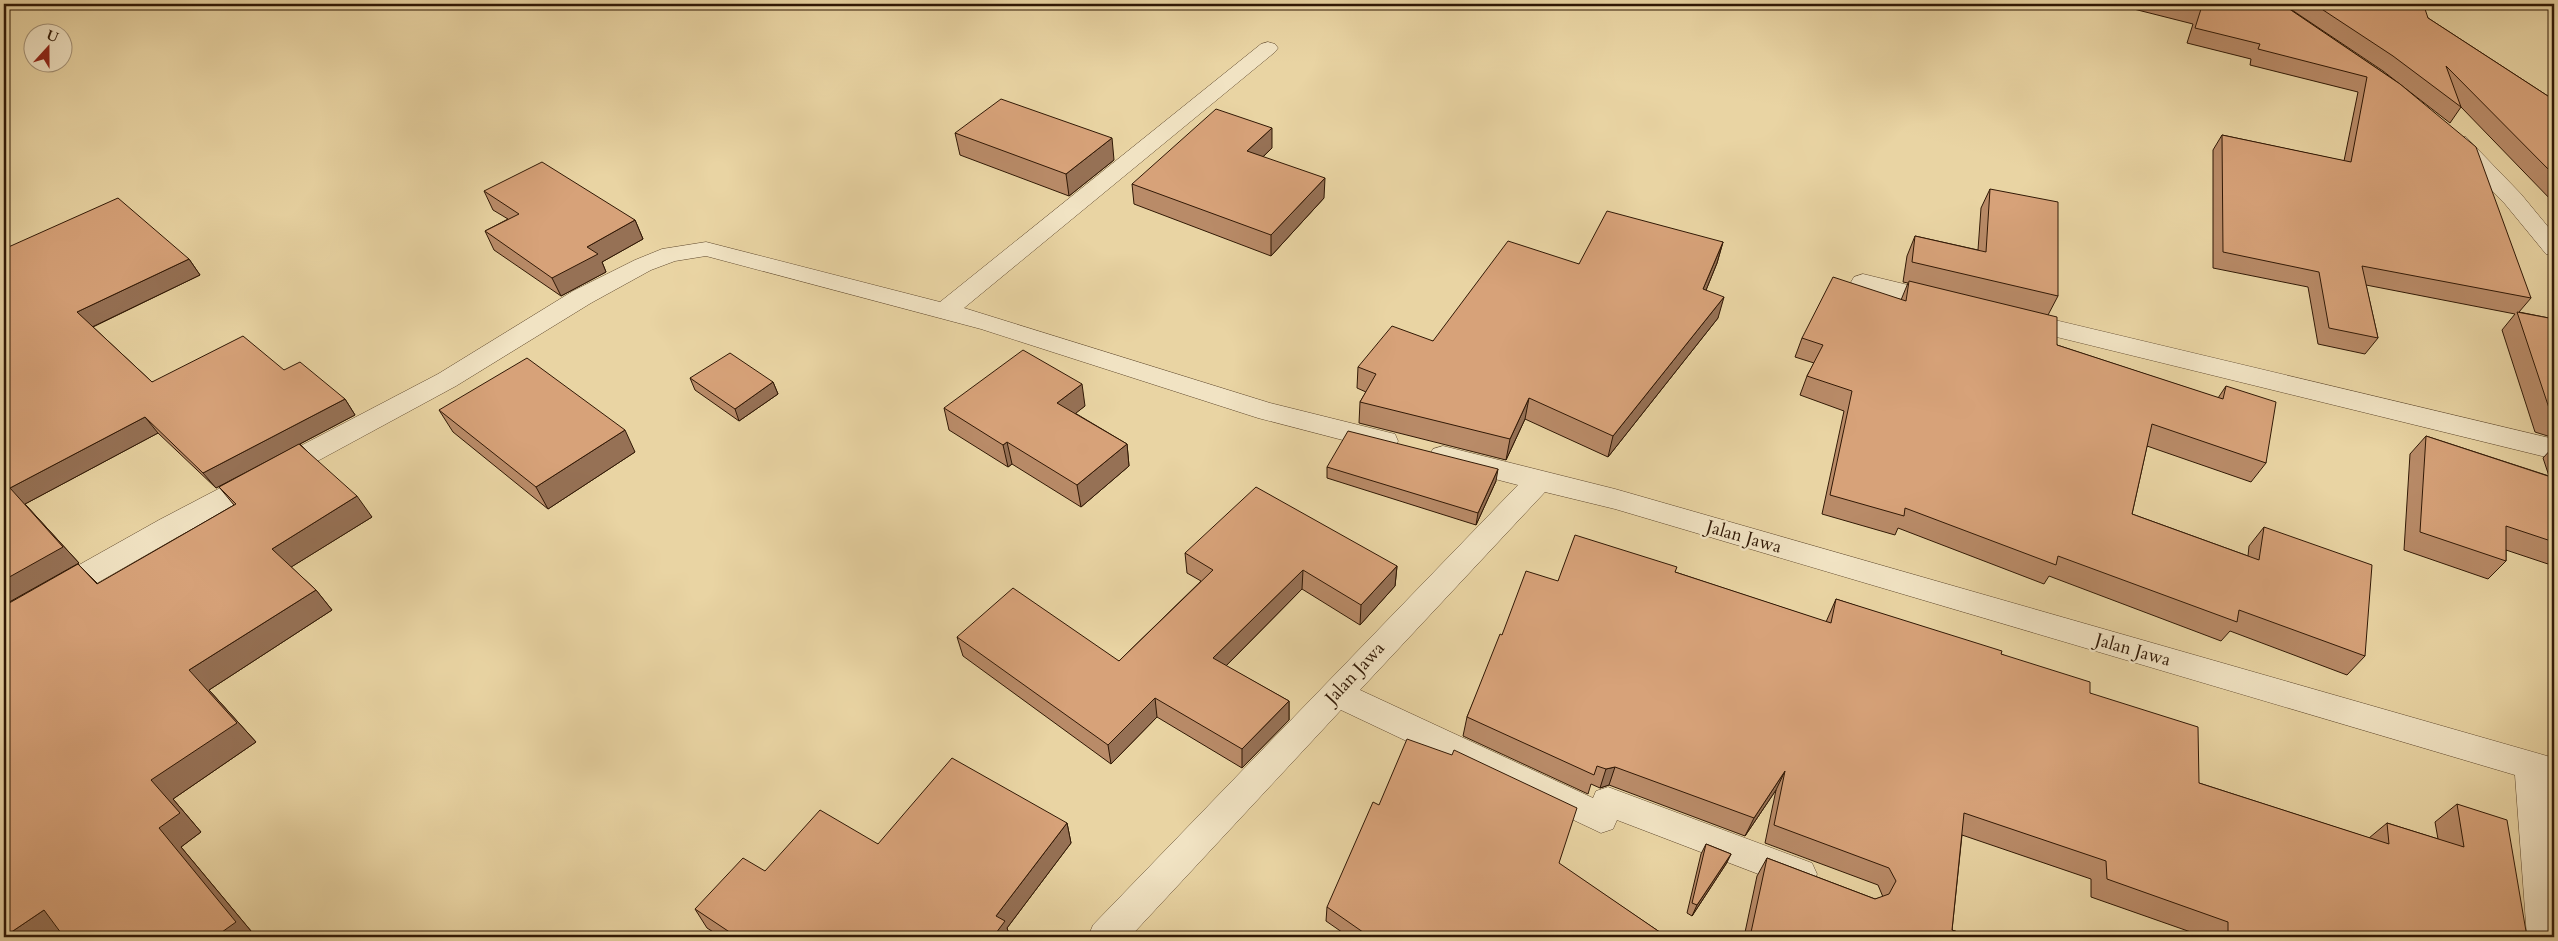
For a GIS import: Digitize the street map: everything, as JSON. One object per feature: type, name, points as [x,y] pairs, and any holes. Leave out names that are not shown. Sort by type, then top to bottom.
[{"type":"street","points":[[945,312],[1268,48]]},
{"type":"street","points":[[2444,132],[2459,143],[2513,199],[2554,249]]},
{"type":"street","points":[[4,621],[169,528],[447,380],[582,297],[643,265],[670,254],[706,248],[945,312],[1267,411],[1539,480]]},
{"type":"street","points":[[1863,282],[1959,305]]},
{"type":"street","points":[[1997,314],[2554,449]]},
{"type":"street","name":"Jalan Jawa","points":[[1106,937],[1539,480],[1624,502],[2542,768]]},
{"type":"street","points":[[1336,693],[1600,818],[1608,802],[1827,884]]},
{"type":"street","points":[[2542,768],[2545,937]]},
{"type":"building","points":[[2181,4],[2282,4],[2400,84],[2476,147],[2531,298],[2362,266],[2378,338],[2329,328],[2319,272],[2223,252],[2222,135],[2351,162],[2367,77],[2258,49],[2260,44],[2195,28],[2201,9]]},
{"type":"building","points":[[2314,4],[2416,4],[2425,9],[2428,18],[2554,100],[2554,175],[2446,66],[2461,107],[2393,56]]},
{"type":"building","points":[[1001,99],[1112,138],[1066,174],[955,133]]},
{"type":"building","points":[[1216,109],[1272,128],[1247,151],[1325,178],[1271,235],[1132,184]]},
{"type":"building","points":[[542,162],[635,220],[587,247],[598,254],[552,278],[485,231],[519,214],[484,191]]},
{"type":"building","points":[[1990,189],[2058,202],[2058,296],[1912,262],[1915,236],[1986,252]]},
{"type":"building","points":[[118,198],[189,259],[77,312],[152,382],[243,336],[284,370],[300,362],[345,399],[203,473],[145,417],[10,488],[63,547],[4,580],[4,249]]},
{"type":"building","points":[[1607,211],[1723,242],[1703,289],[1724,297],[1613,436],[1529,398],[1510,439],[1360,402],[1376,374],[1358,367],[1392,326],[1433,341],[1508,241],[1579,264]]},
{"type":"building","points":[[1833,277],[1906,301],[1909,281],[2057,317],[2057,345],[2223,399],[2226,386],[2276,402],[2266,463],[2152,424],[2132,514],[2259,560],[2264,527],[2372,565],[2365,656],[2239,610],[2237,622],[2058,556],[2056,565],[1905,508],[1904,516],[1830,495],[1852,391],[1807,376],[1823,345],[1802,338]]},
{"type":"building","points":[[2517,312],[2554,319],[2554,415],[2551,414]]},
{"type":"building","points":[[1023,350],[1082,384],[1057,403],[1127,444],[1077,485],[1007,442],[1003,445],[944,408]]},
{"type":"building","points":[[730,353],[773,382],[735,409],[690,378]]},
{"type":"building","points":[[527,358],[625,430],[536,487],[439,410]]},
{"type":"building","points":[[1348,431],[1498,469],[1478,513],[1327,467]]},
{"type":"building","points":[[2426,436],[2554,478],[2554,542],[2506,526],[2506,561],[2420,532]]},
{"type":"building","points":[[299,444],[357,496],[272,549],[316,590],[189,670],[237,723],[151,780],[180,813],[159,828],[236,922],[215,937],[64,937],[44,910],[4,937],[4,606],[78,564],[97,584],[236,504],[219,487]]},
{"type":"building","points":[[1256,487],[1397,566],[1361,605],[1303,570],[1213,658],[1289,701],[1242,749],[1155,698],[1108,745],[957,637],[1013,588],[1119,661],[1213,570],[1185,553]]},
{"type":"building","points":[[1575,535],[1677,567],[1675,572],[1831,623],[1836,599],[2002,651],[2001,654],[2090,682],[2090,693],[2198,727],[2199,783],[2389,844],[2387,823],[2464,847],[2457,804],[2507,820],[2527,937],[2228,937],[2228,922],[2107,879],[2106,861],[1964,813],[1952,930],[1972,937],[1750,937],[1767,858],[1875,899],[1889,894],[1896,881],[1889,868],[1774,825],[1785,771],[1754,818],[1615,767],[1606,769],[1597,766],[1594,775],[1467,717],[1500,634],[1502,635],[1526,571],[1558,581]]},
{"type":"building","points":[[1407,739],[1452,755],[1454,750],[1577,808],[1559,863],[1667,937],[1370,937],[1327,907],[1373,802],[1379,805]]},
{"type":"building","points":[[952,758],[1067,823],[996,916],[1005,921],[993,937],[737,937],[695,909],[743,858],[765,871],[820,810],[878,844]]},
{"type":"building","points":[[1706,844],[1731,854],[1697,905],[1692,903]]}]
